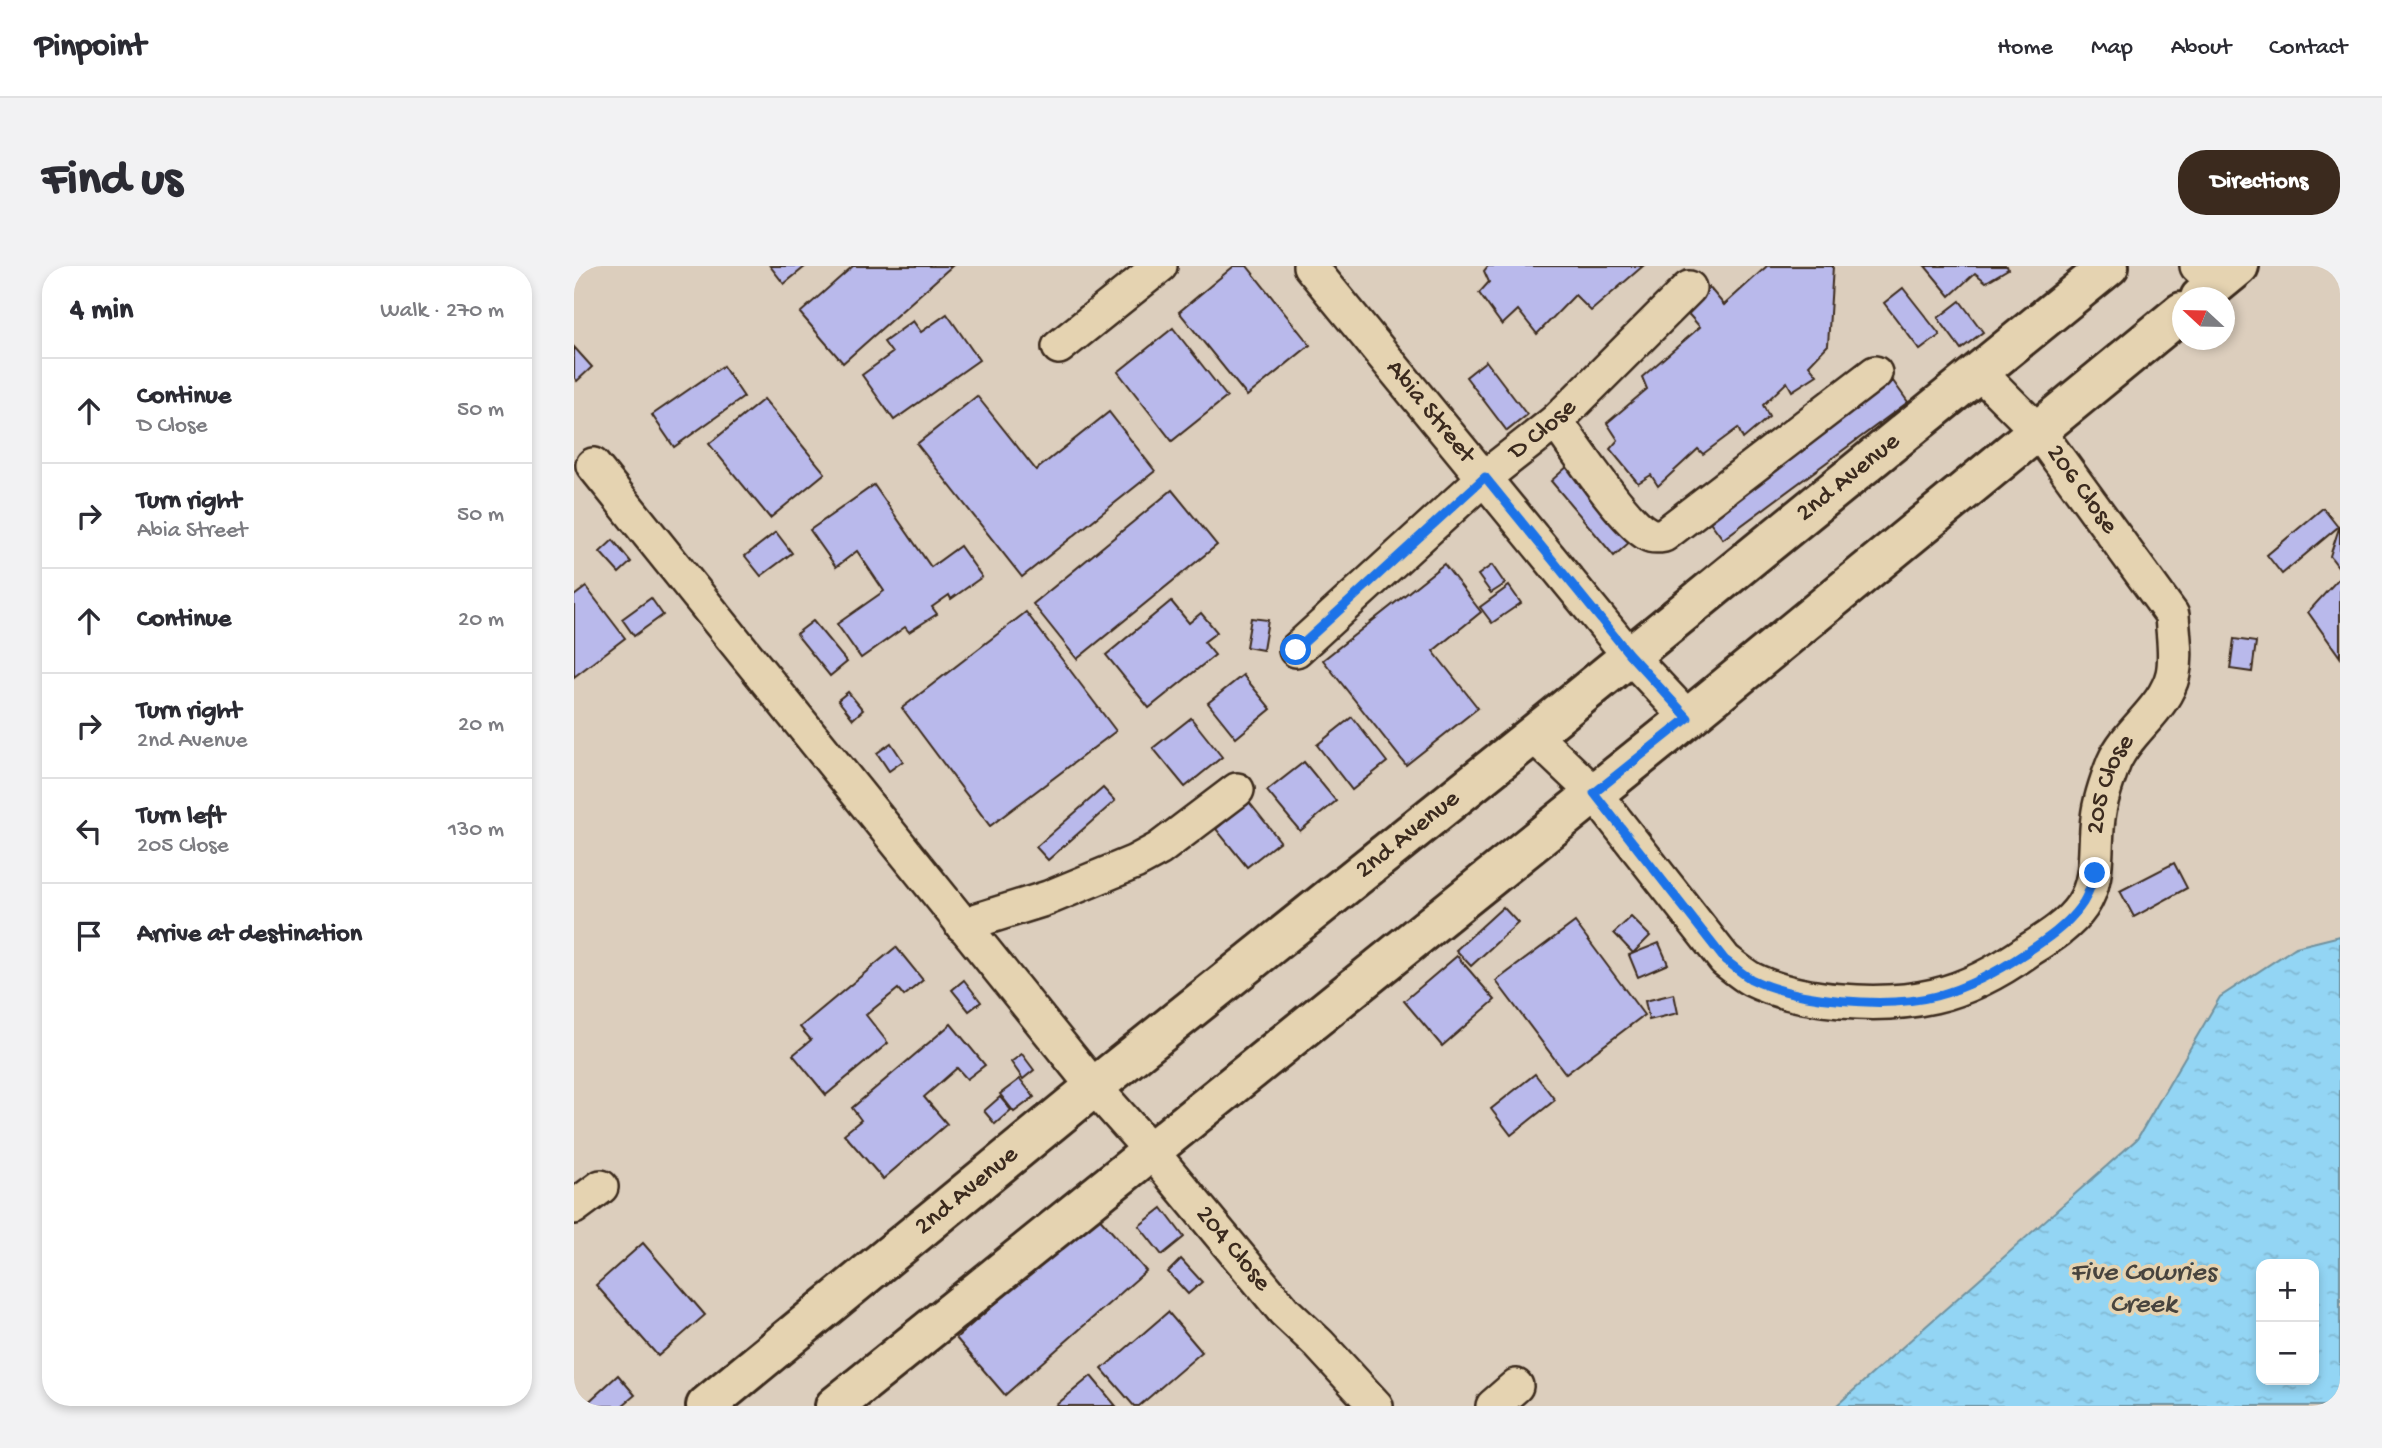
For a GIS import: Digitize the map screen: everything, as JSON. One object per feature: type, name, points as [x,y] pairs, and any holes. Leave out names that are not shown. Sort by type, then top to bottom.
[{"type":"street","points":[[1059,346],[1160,266]]},
{"type":"street","name":"Abia Street","points":[[1310,266],[1629,654],[1688,718]]},
{"type":"street","name":"2nd Avenue","points":[[706,1406],[1094,1087],[2109,266]]},
{"type":"street","name":"D Close","points":[[1296,650],[1485,477],[1556,421],[1689,288]]},
{"type":"street","points":[[835,1406],[1688,718],[2172,320]]},
{"type":"street","points":[[1556,421],[1631,521],[1647,534],[1664,535],[1875,373]]},
{"type":"street","name":"206 Close","points":[[1980,373],[2038,431],[2172,615]]},
{"type":"street","name":"204 Close","points":[[593,465],[1094,1087],[1284,1311],[1319,1344],[1376,1406]]},
{"type":"street","name":"205 Close","points":[[1533,734],[1594,793],[1725,960],[1750,978],[1778,990],[1864,1002],[1914,1000],[1937,996],[1997,973],[2058,931],[2082,905],[2095,873],[2098,817],[2105,784],[2116,757],[2163,696],[2173,674],[2175,648],[2172,615]]},
{"type":"street","points":[[962,925],[1048,898],[1135,862],[1159,849],[1237,790]]},
{"type":"street","points":[[574,1207],[601,1187]]},
{"type":"water","name":"Five Cowries Creek","points":[[2340,936],[2340,1406],[1836,1406],[2137,1139],[2220,997],[2296,947]]},
{"type":"building","points":[[770,266],[806,266],[784,284]]},
{"type":"building","points":[[853,266],[952,266],[843,363],[800,313]]},
{"type":"building","points":[[1234,266],[1247,266],[1310,345],[1247,396],[1179,312]]},
{"type":"building","points":[[1488,266],[1643,266],[1591,311],[1575,295],[1537,334],[1518,310],[1502,325],[1479,293],[1489,282],[1484,271]]},
{"type":"building","points":[[1767,266],[1833,266],[1828,345],[1809,365],[1817,375],[1792,391],[1787,382],[1763,405],[1769,417],[1743,439],[1738,428],[1703,454],[1698,449],[1658,486],[1651,475],[1638,483],[1610,449],[1618,440],[1607,423],[1647,389],[1642,377],[1700,327],[1684,309],[1709,287],[1724,305]]},
{"type":"building","points":[[1925,266],[2007,266],[2008,269],[1986,282],[1975,273],[1950,296]]},
{"type":"building","points":[[1903,288],[1940,335],[1920,350],[1884,303]]},
{"type":"building","points":[[1960,301],[1983,332],[1961,349],[1938,318]]},
{"type":"building","points":[[947,314],[979,360],[894,420],[862,375],[892,353],[884,342],[913,321],[921,332]]},
{"type":"building","points":[[1173,328],[1227,397],[1172,441],[1118,372]]},
{"type":"building","points":[[574,347],[592,367],[577,381],[574,377]]},
{"type":"building","points":[[1486,361],[1527,415],[1507,431],[1466,377]]},
{"type":"building","points":[[723,366],[744,397],[674,447],[652,415]]},
{"type":"building","points":[[1893,381],[1908,402],[1723,539],[1708,519]]},
{"type":"building","points":[[977,396],[1036,470],[1109,412],[1155,471],[1022,577],[917,444]]},
{"type":"building","points":[[764,399],[825,473],[770,518],[709,444]]},
{"type":"building","points":[[1569,465],[1632,540],[1614,556],[1551,481]]},
{"type":"building","points":[[874,485],[931,567],[960,546],[982,577],[951,599],[949,595],[932,607],[937,614],[909,632],[905,627],[861,658],[837,624],[884,591],[857,551],[836,567],[810,530]]},
{"type":"building","points":[[1172,490],[1217,545],[1077,659],[1033,604]]},
{"type":"building","points":[[2323,508],[2338,527],[2282,574],[2267,555]]},
{"type":"building","points":[[2340,525],[2340,569],[2330,556]]},
{"type":"building","points":[[776,532],[792,553],[761,576],[745,556]]},
{"type":"building","points":[[613,540],[631,562],[619,573],[600,552]]},
{"type":"building","points":[[1444,564],[1481,612],[1433,651],[1478,708],[1406,765],[1323,660]]},
{"type":"building","points":[[1492,565],[1505,584],[1491,593],[1478,575]]},
{"type":"building","points":[[2340,577],[2340,657],[2308,612]]},
{"type":"building","points":[[1509,586],[1521,603],[1492,623],[1480,607]]},
{"type":"building","points":[[586,587],[625,638],[574,677],[574,596]]},
{"type":"building","points":[[651,598],[663,615],[634,636],[622,619]]},
{"type":"building","points":[[1171,601],[1189,623],[1201,613],[1217,632],[1204,642],[1215,655],[1149,708],[1106,655]]},
{"type":"building","points":[[1026,612],[1116,731],[990,826],[902,708]]},
{"type":"building","points":[[1251,618],[1268,620],[1263,650],[1246,647]]},
{"type":"building","points":[[813,621],[847,662],[830,676],[796,634]]},
{"type":"building","points":[[2234,639],[2256,642],[2252,672],[2230,669]]},
{"type":"building","points":[[1243,675],[1271,709],[1236,738],[1208,703]]},
{"type":"building","points":[[848,692],[863,710],[853,719],[838,700]]},
{"type":"building","points":[[1352,717],[1387,762],[1352,790],[1317,745]]},
{"type":"building","points":[[1191,718],[1222,757],[1185,787],[1153,748]]},
{"type":"building","points":[[891,743],[903,761],[889,771],[877,753]]},
{"type":"building","points":[[1304,762],[1336,801],[1300,831],[1267,791]]},
{"type":"building","points":[[1103,788],[1115,801],[1048,860],[1036,847]]},
{"type":"building","points":[[1249,802],[1280,841],[1247,867],[1216,829]]},
{"type":"building","points":[[2174,863],[2187,888],[2134,917],[2120,891]]},
{"type":"building","points":[[1503,907],[1518,923],[1471,966],[1456,950]]},
{"type":"building","points":[[1631,917],[1650,936],[1633,953],[1614,933]]},
{"type":"building","points":[[1575,922],[1644,1015],[1566,1074],[1496,981]]},
{"type":"building","points":[[1659,943],[1668,964],[1638,977],[1629,955]]},
{"type":"building","points":[[896,947],[923,980],[904,996],[898,989],[866,1015],[888,1043],[826,1095],[793,1055],[811,1040],[800,1027]]},
{"type":"building","points":[[1457,956],[1495,1000],[1442,1046],[1404,1001]]},
{"type":"building","points":[[964,980],[981,1002],[969,1011],[952,990]]},
{"type":"building","points":[[1674,994],[1678,1013],[1649,1020],[1645,1001]]},
{"type":"building","points":[[951,1024],[985,1065],[967,1079],[957,1068],[924,1097],[947,1124],[883,1179],[844,1134],[861,1120],[852,1108]]},
{"type":"building","points":[[1022,1054],[1034,1070],[1023,1079],[1011,1062]]},
{"type":"building","points":[[1535,1074],[1555,1100],[1511,1135],[1491,1109]]},
{"type":"building","points":[[1020,1079],[1034,1097],[1014,1112],[1000,1094]]},
{"type":"building","points":[[1000,1097],[1011,1110],[995,1124],[984,1111]]},
{"type":"building","points":[[1162,1208],[1184,1237],[1162,1255],[1139,1226]]},
{"type":"building","points":[[1097,1215],[1146,1271],[1005,1395],[956,1338]]},
{"type":"building","points":[[643,1243],[705,1315],[658,1356],[596,1285]]},
{"type":"building","points":[[1181,1259],[1202,1282],[1188,1294],[1168,1272]]},
{"type":"building","points":[[1168,1312],[1202,1352],[1139,1406],[1134,1406],[1102,1369]]},
{"type":"building","points":[[618,1375],[635,1395],[622,1406],[584,1406]]},
{"type":"building","points":[[1091,1376],[1116,1406],[1055,1406]]},
{"type":"building","points":[[574,1395],[584,1406],[574,1406]]},
{"type":"route","points":[[1296,650],[1485,477],[1629,654],[1688,718],[1594,793],[1725,960],[1750,978],[1778,990],[1864,1002],[1914,1000],[1937,996],[1997,973],[2058,931],[2082,905],[2095,873]]}]
